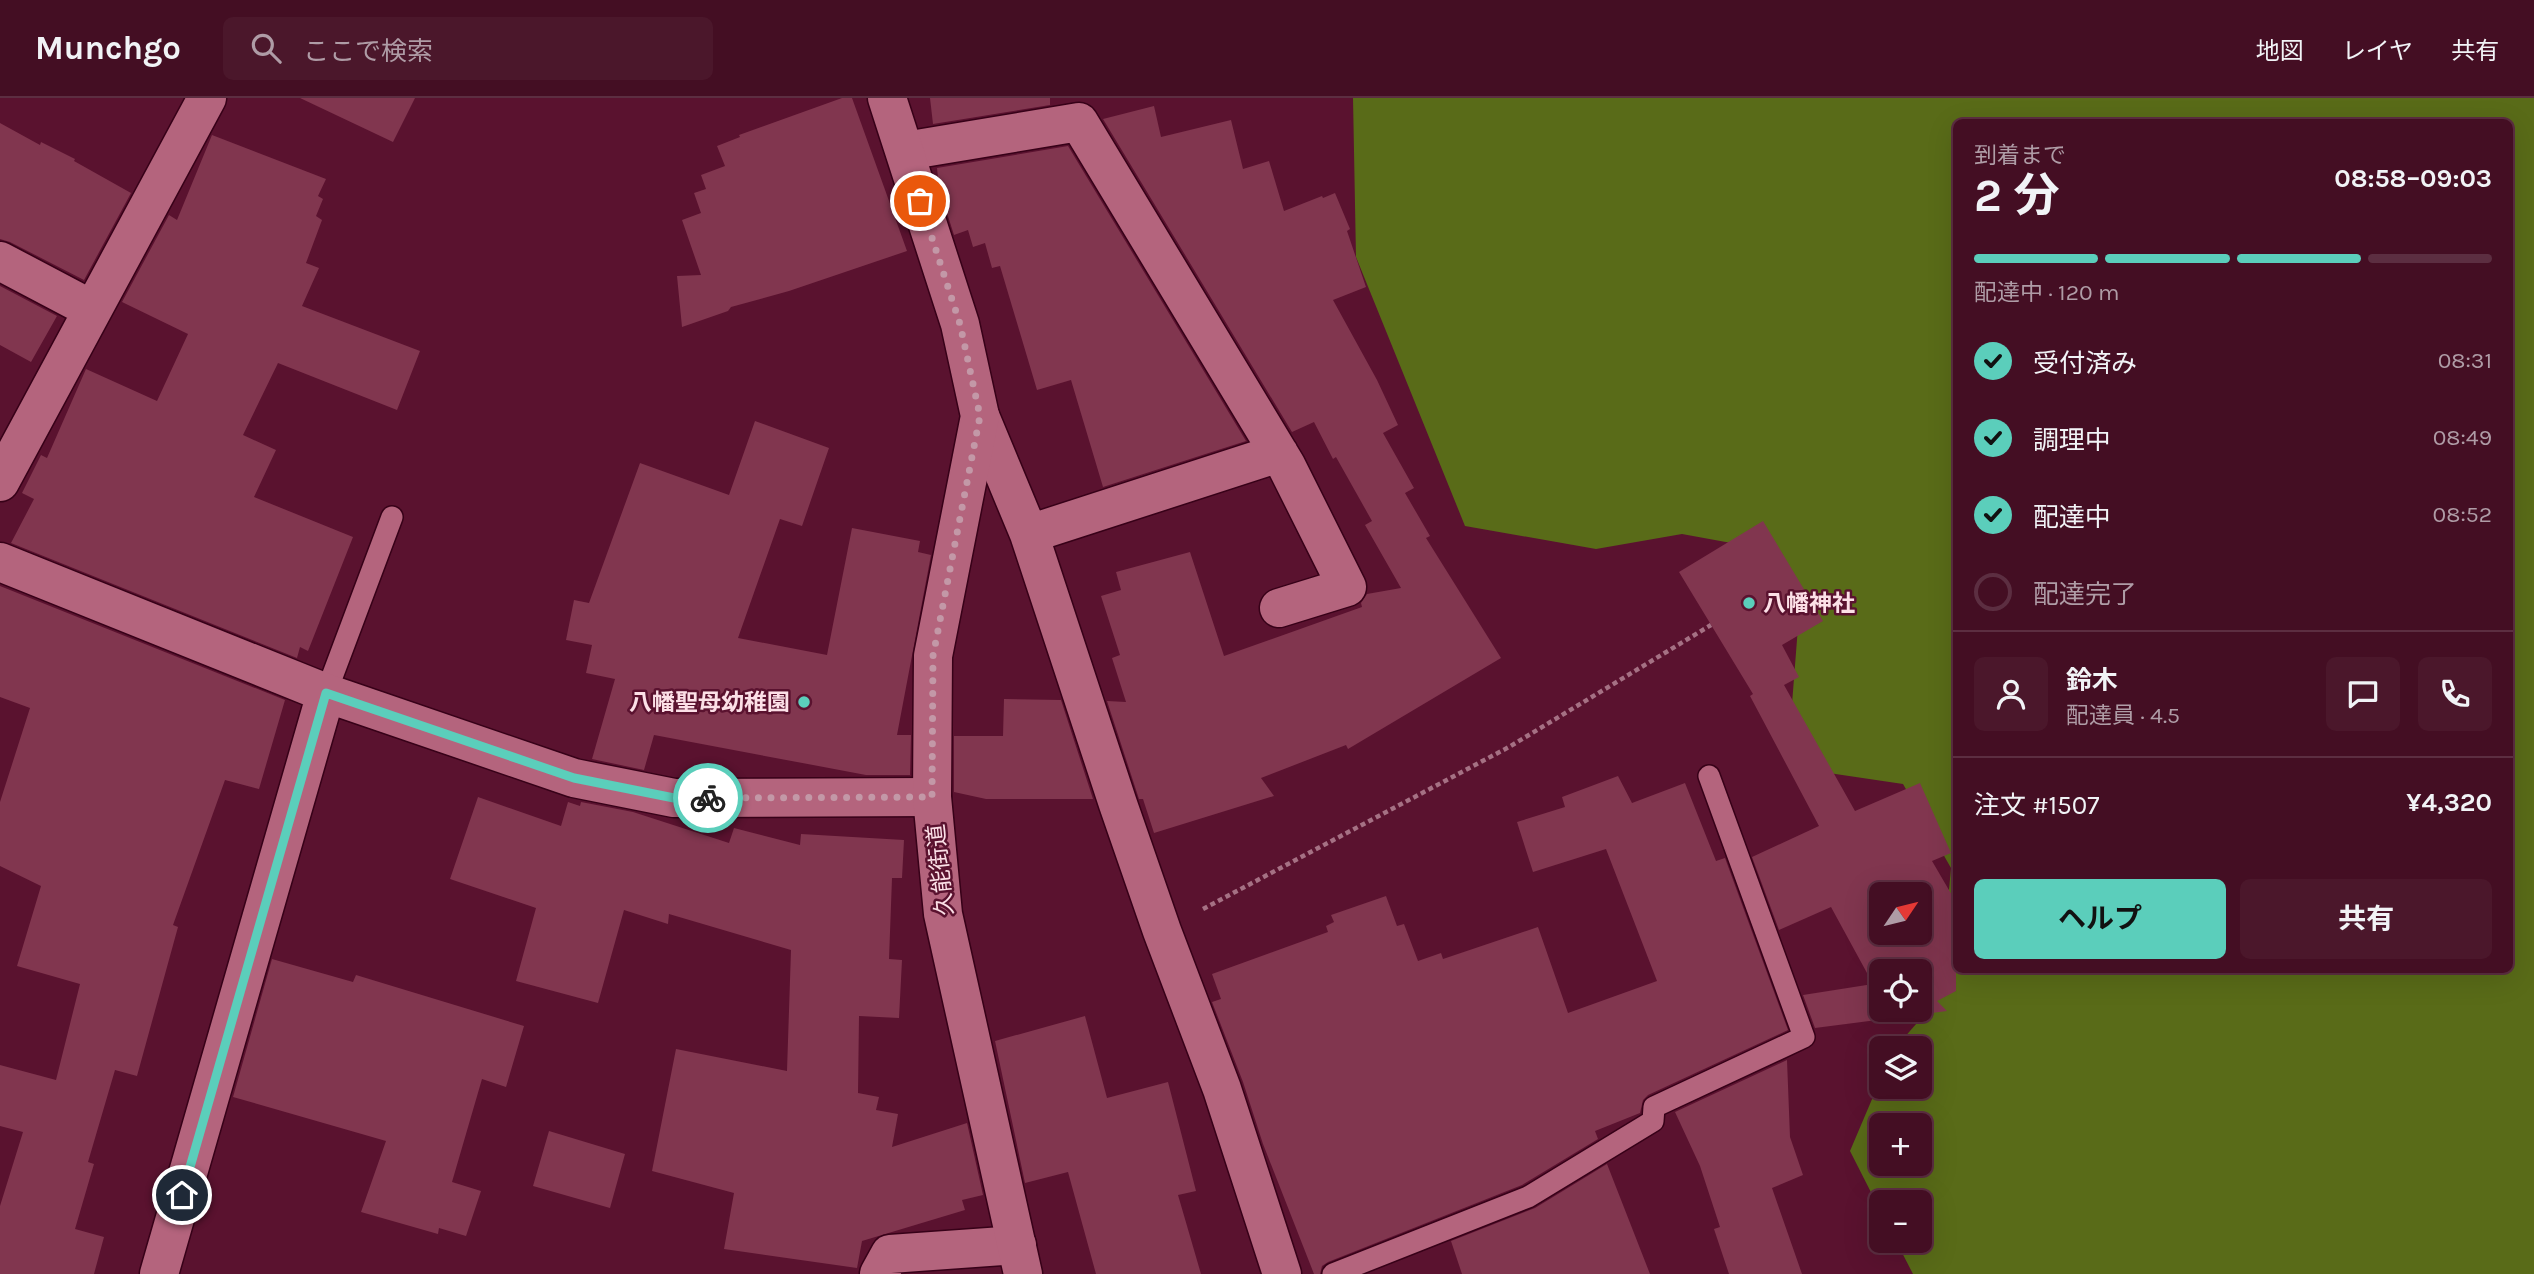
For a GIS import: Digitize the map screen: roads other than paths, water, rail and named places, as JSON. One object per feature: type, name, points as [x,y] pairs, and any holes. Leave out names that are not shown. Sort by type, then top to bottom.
[{"type":"street","points":[[0,482],[207,98]]},
{"type":"street","name":"久能街道","points":[[887,98],[960,324],[980,416],[933,656],[932,797],[943,914],[1020,1259]]},
{"type":"street","points":[[905,151],[1088,110],[1279,453],[1347,587],[1279,608]]},
{"type":"street","points":[[0,261],[91,309]]},
{"type":"street","points":[[980,416],[1029,534],[1162,931],[1222,1089],[1282,1274]]},
{"type":"street","points":[[1029,534],[1279,453]]},
{"type":"street","points":[[0,562],[326,693],[574,778],[674,798],[932,797]]},
{"type":"street","points":[[159,1274],[326,693]]},
{"type":"street","points":[[879,1274],[890,1254],[1020,1259]]},
{"type":"lane","points":[[326,693],[393,517]]},
{"type":"lane","points":[[1333,1274],[1528,1197],[1653,1121],[1654,1107],[1804,1037],[1709,776]]},
{"type":"place","name":"八幡神社","points":[[1749,603]]},
{"type":"place","name":"八幡聖母幼稚園","points":[[804,702]]}]
